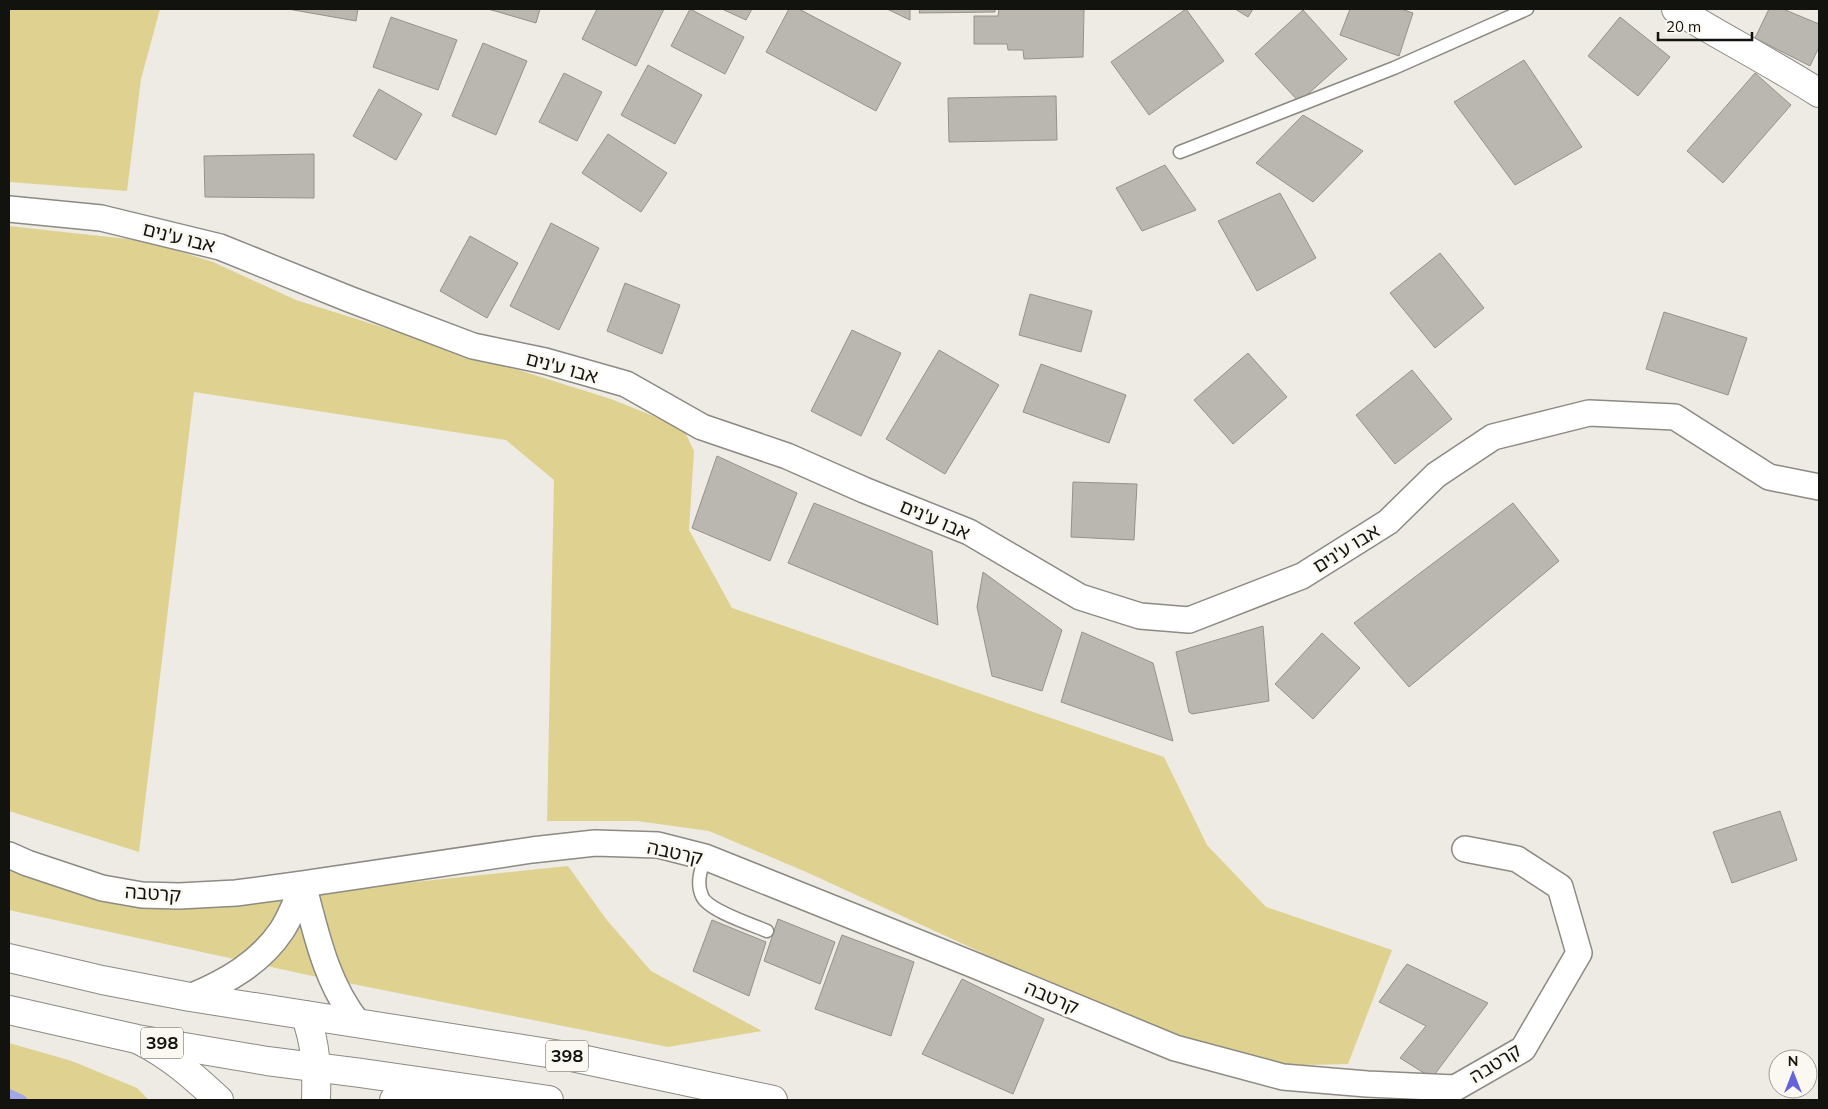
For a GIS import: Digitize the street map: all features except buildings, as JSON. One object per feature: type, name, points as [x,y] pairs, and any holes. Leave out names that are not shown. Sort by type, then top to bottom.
[{"type":"main road","points":[[1676,9],[1711,31],[1785,71],[1819,93]]},
{"type":"main road","name":"398","points":[[9,958],[102,980],[190,997],[567,1056],[773,1100]]},
{"type":"main road","name":"398","points":[[9,1010],[137,1039],[267,1061],[550,1100]]},
{"type":"main road","points":[[305,1015],[312,1031],[317,1068],[316,1100]]},
{"type":"main road","points":[[137,1039],[161,1052],[188,1071],[219,1100]]},
{"type":"main road","points":[[394,1100],[417,1091],[449,1085]]},
{"type":"street","name":"אבו ע'נים","points":[[9,209],[101,218],[220,247],[473,346],[545,361],[626,384],[702,427],[787,456],[864,490],[969,532],[1080,597],[1140,616],[1189,620],[1302,576],[1388,522],[1436,474],[1493,437],[1589,413],[1675,417],[1769,477],[1819,487]]},
{"type":"street","name":"קרטבה","points":[[9,855],[27,863],[102,888],[142,895],[179,896],[236,893],[532,850],[596,843],[658,845],[705,857],[1175,1048],[1283,1077],[1455,1088],[1523,1049],[1579,953],[1560,887],[1517,859],[1465,849]]},
{"type":"street","points":[[190,997],[224,982],[259,957],[282,930],[291,914],[303,884]]},
{"type":"street","points":[[303,884],[324,960],[334,988],[346,1009],[358,1024]]},
{"type":"lane","points":[[1180,152],[1394,68],[1527,9]]},
{"type":"lane","points":[[705,857],[700,874],[702,898],[713,907],[767,932]]},
{"type":"shaded area","points":[[9,9],[160,9],[141,79],[127,191],[9,182]]},
{"type":"shaded area","points":[[9,226],[146,241],[213,262],[296,300],[611,399],[683,428],[694,451],[689,530],[732,608],[1164,757],[1207,845],[1266,907],[1392,950],[1348,1064],[1264,1066],[1085,1000],[804,871],[709,831],[637,821],[547,821],[554,480],[506,440],[194,392],[139,852],[9,811]]},
{"type":"shaded area","points":[[9,864],[129,907],[175,907],[568,866],[606,919],[651,971],[762,1031],[668,1047],[303,974],[9,910]]},
{"type":"shaded area","points":[[9,1043],[72,1061],[137,1088],[149,1100],[9,1100]]},
{"type":"waterway","points":[[9,1094],[22,1100]]}]
